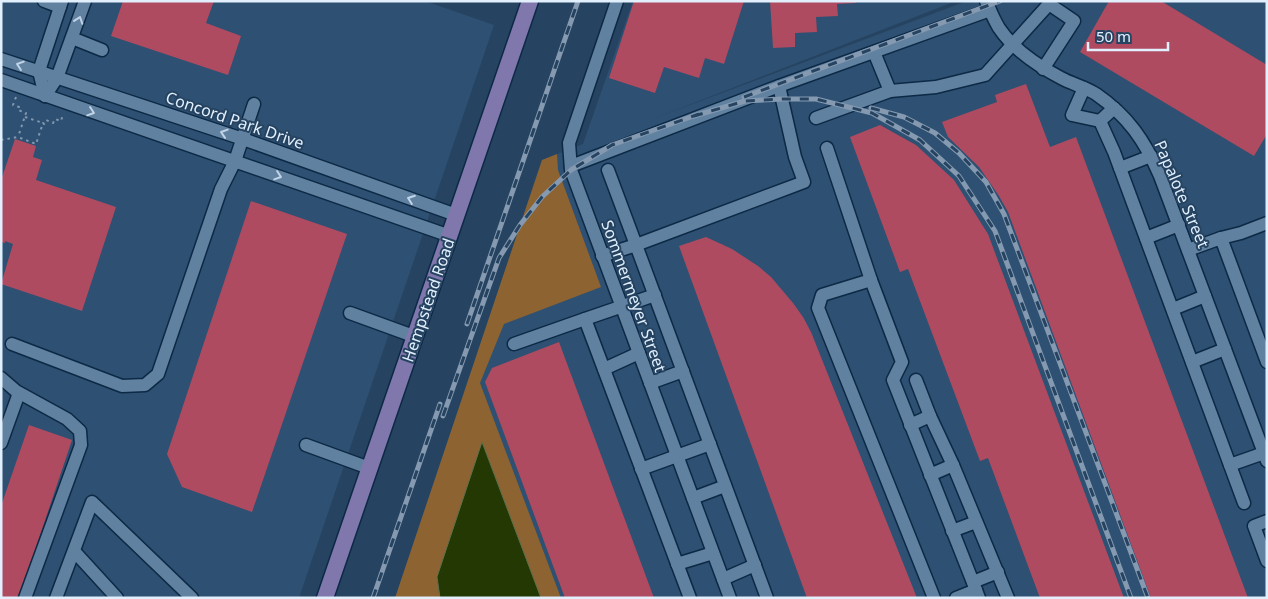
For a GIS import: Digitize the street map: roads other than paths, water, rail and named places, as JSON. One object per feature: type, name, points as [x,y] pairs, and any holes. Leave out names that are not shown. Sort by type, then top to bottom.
[{"type":"main road","name":"Hempstead Road","points":[[325,598],[416,337],[529,2]]},
{"type":"street","points":[[44,1],[61,4],[39,71],[45,96]]},
{"type":"street","points":[[45,96],[58,78],[85,1]]},
{"type":"street","name":"Sommermeyer Street","points":[[617,1],[569,143],[570,166],[730,598]]},
{"type":"street","points":[[816,118],[890,91],[936,86],[986,75],[1049,4],[1074,21],[1043,68]]},
{"type":"street","points":[[570,166],[779,86],[874,52],[988,6]]},
{"type":"street","name":"Papalote Street","points":[[988,6],[1000,30],[1014,44],[1043,68],[1094,93],[1114,108],[1132,125],[1152,156],[1225,349],[1263,439],[1265,457]]},
{"type":"street","points":[[72,38],[102,50]]},
{"type":"street","points":[[874,52],[890,91]]},
{"type":"street","name":"Concord Park Drive","points":[[1,59],[243,139],[456,215]]},
{"type":"street","points":[[1,80],[450,236]]},
{"type":"street","points":[[602,256],[804,182],[795,157],[779,86]]},
{"type":"street","points":[[1084,88],[1072,116],[1100,121]]},
{"type":"street","points":[[12,344],[122,386],[145,385],[158,374],[221,189],[235,161],[254,104]]},
{"type":"street","points":[[1100,121],[1114,108]]},
{"type":"street","points":[[1100,121],[1120,168],[1244,503]]},
{"type":"street","points":[[827,148],[871,280],[902,362],[893,380],[976,590]]},
{"type":"street","points":[[1120,168],[1152,156]]},
{"type":"street","points":[[608,170],[767,598]]},
{"type":"street","points":[[1188,250],[1267,223]]},
{"type":"street","points":[[1146,238],[1179,225]]},
{"type":"street","points":[[1221,238],[1267,362]]},
{"type":"street","points":[[871,280],[822,295],[818,308],[934,598]]},
{"type":"street","points":[[514,344],[655,295]]},
{"type":"street","points":[[1172,308],[1205,296]]},
{"type":"street","points":[[350,313],[416,337]]},
{"type":"street","points":[[585,319],[690,598]]},
{"type":"street","points":[[1192,362],[1225,349]]},
{"type":"street","points":[[604,368],[639,353]]},
{"type":"street","points":[[650,384],[683,371]]},
{"type":"street","points":[[1,378],[19,393],[67,419],[80,431],[81,445],[25,598]]},
{"type":"street","points":[[916,380],[1008,598]]},
{"type":"street","points":[[1,442],[19,393]]},
{"type":"street","points":[[910,425],[930,416]]},
{"type":"street","points":[[642,468],[710,444]]},
{"type":"street","points":[[306,445],[369,468]]},
{"type":"street","points":[[1230,465],[1265,457]]},
{"type":"street","points":[[930,474],[953,465]]},
{"type":"street","points":[[692,498],[725,486]]},
{"type":"street","points":[[56,598],[92,502],[192,598]]},
{"type":"street","points":[[1267,521],[1254,526],[1267,561]]},
{"type":"street","points":[[952,531],[976,522]]},
{"type":"street","points":[[74,551],[117,598]]},
{"type":"street","points":[[677,564],[713,553]]},
{"type":"street","points":[[723,579],[754,565]]},
{"type":"street","points":[[956,598],[976,590],[998,572]]},
{"type":"railway","points":[[467,324],[578,1]]},
{"type":"railway","points":[[744,97],[1000,1]]},
{"type":"railway","points":[[694,116],[745,101],[816,99],[872,113],[920,140],[959,176],[995,231],[1131,598]]},
{"type":"railway","points":[[871,108],[904,117],[935,133],[959,153],[986,182],[1004,214],[1148,598]]},
{"type":"railway","points":[[443,416],[499,258],[520,225],[542,197],[571,170],[612,145],[699,114]]},
{"type":"railway","points":[[373,598],[440,404]]}]
